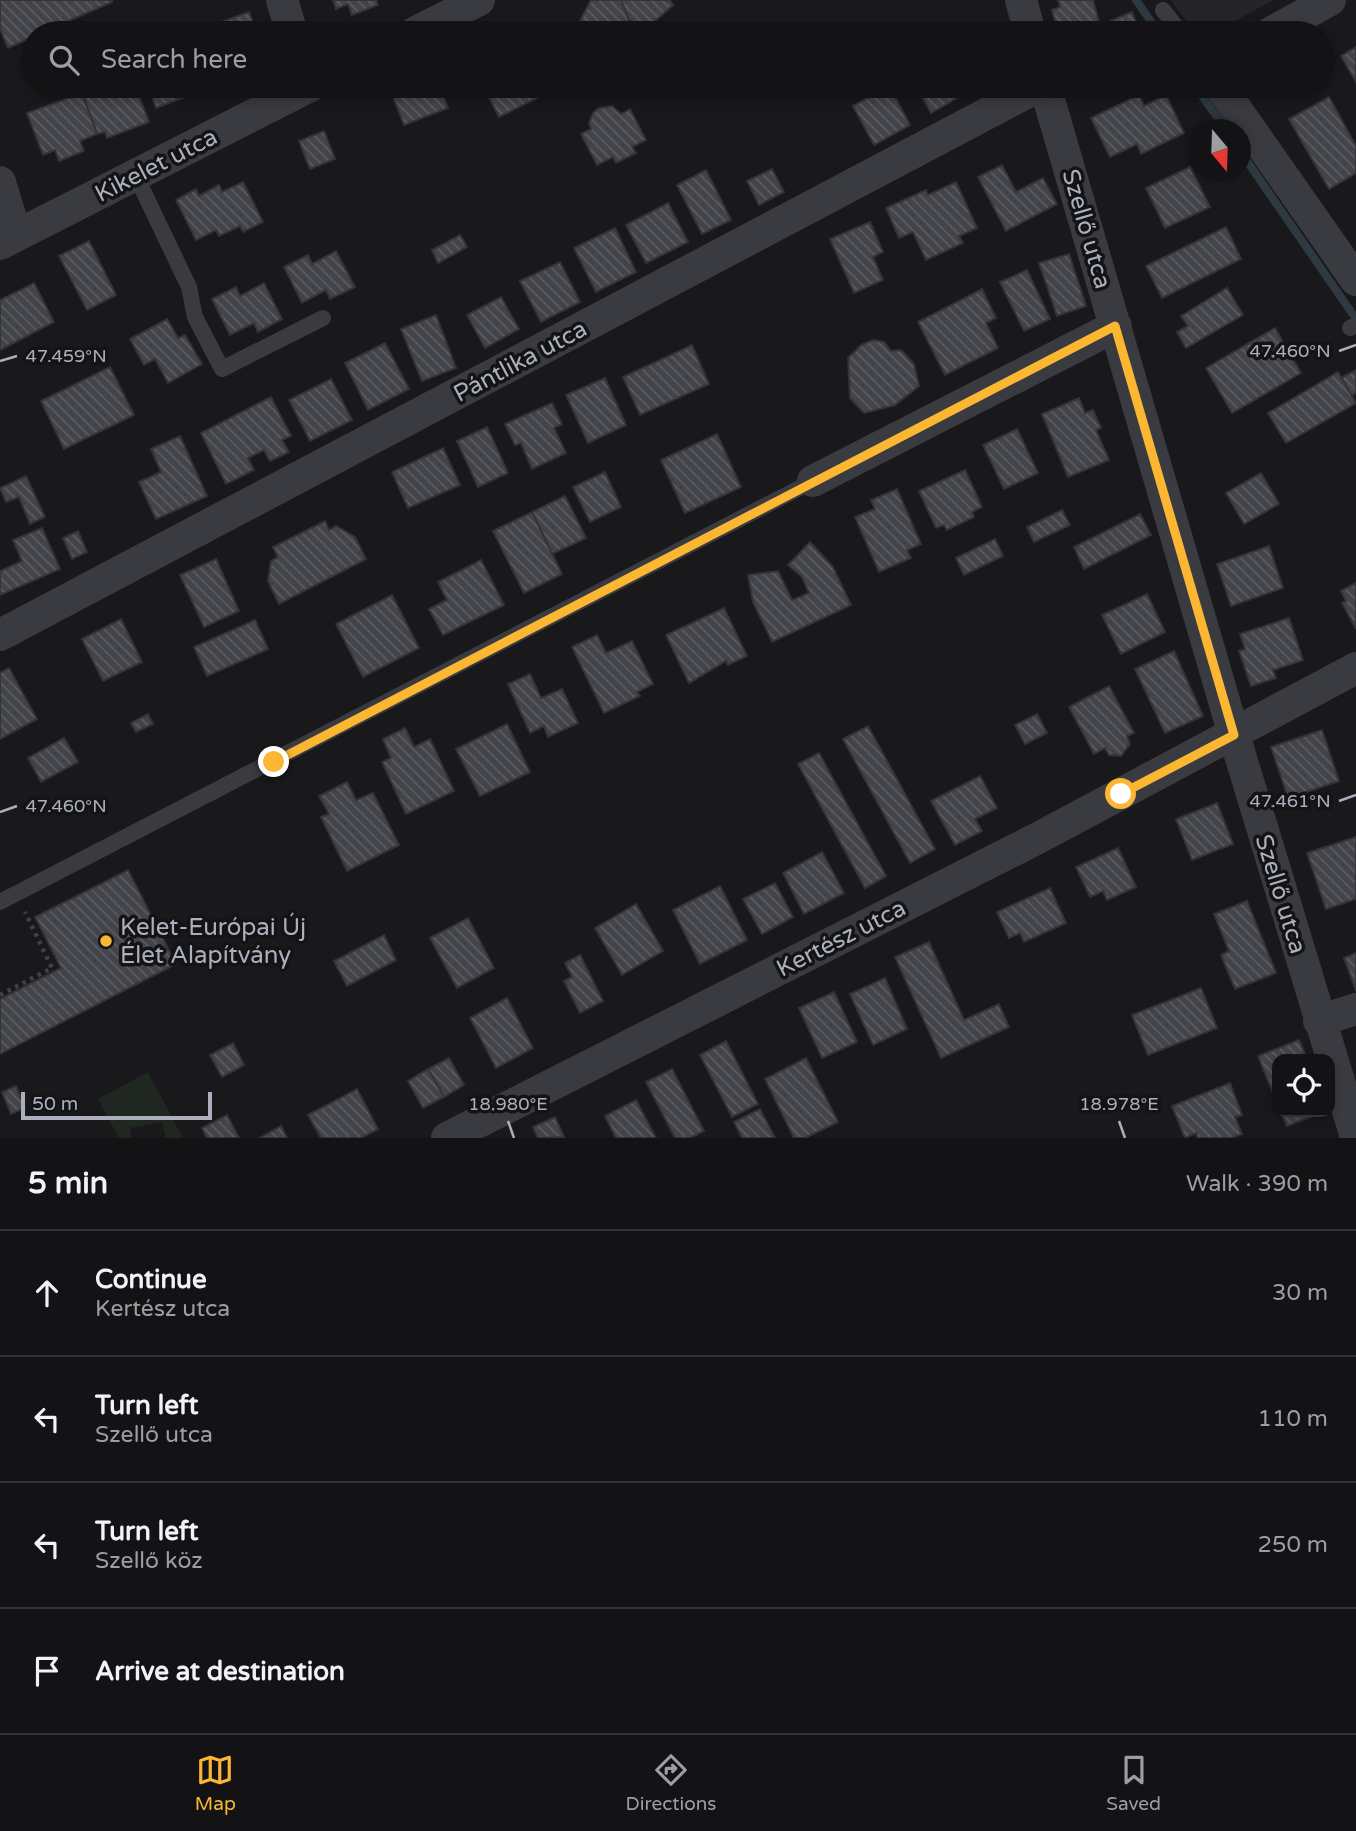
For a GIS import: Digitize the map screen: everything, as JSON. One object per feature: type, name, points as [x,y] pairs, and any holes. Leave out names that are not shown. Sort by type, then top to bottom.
[{"type":"street","points":[[282,0],[288,21]]},
{"type":"street","points":[[438,21],[480,0]]},
{"type":"street","points":[[1021,0],[1027,21]]},
{"type":"street","points":[[1292,21],[1330,0]]},
{"type":"street","name":"Kikelet utca","points":[[8,239],[286,98]]},
{"type":"street","name":"Pántlika utca","points":[[0,635],[1016,98]]},
{"type":"street","name":"Szellő utca","points":[[1048,98],[1319,1021],[1350,1136]]},
{"type":"street","points":[[1228,98],[1356,281]]},
{"type":"street","points":[[0,182],[8,239]]},
{"type":"street","points":[[813,481],[1115,326]]},
{"type":"street","name":"Kertész utca","points":[[447,1138],[1040,837],[1356,668]]},
{"type":"street","points":[[1319,1021],[1356,1009]]},
{"type":"lane","points":[[1163,10],[1172,21]]},
{"type":"lane","points":[[136,176],[189,287],[195,317],[222,369],[323,318]]},
{"type":"lane","points":[[0,902],[813,481]]},
{"type":"path","points":[[0,995],[52,968],[16,893]]},
{"type":"shaded area","points":[[1171,0],[1274,0],[1235,21],[1186,21]]},
{"type":"shaded area","points":[[148,1072],[183,1138],[166,1138],[162,1122],[130,1128],[131,1138],[119,1138],[98,1099]]},
{"type":"building","points":[[0,0],[112,0],[68,21],[21,21],[21,42],[8,48],[0,29]]},
{"type":"building","points":[[333,0],[376,0],[378,5],[352,15],[348,4],[336,9]]},
{"type":"building","points":[[591,0],[621,0],[629,20],[628,21],[580,21]]},
{"type":"building","points":[[621,0],[670,0],[673,5],[655,21],[629,20]]},
{"type":"building","points":[[1058,0],[1093,0],[1099,21],[1055,21],[1052,10],[1060,7]]},
{"type":"building","points":[[249,12],[252,21],[224,21]]},
{"type":"building","points":[[1132,12],[1136,21],[1110,21]]},
{"type":"building","points":[[1356,47],[1356,82],[1341,56]]},
{"type":"building","points":[[68,98],[84,98],[97,134],[80,141],[84,151],[59,161],[55,150],[43,155],[27,113]]},
{"type":"building","points":[[84,98],[140,98],[149,122],[107,138],[105,132],[97,134]]},
{"type":"building","points":[[152,98],[182,98],[156,108]]},
{"type":"building","points":[[394,98],[444,98],[448,108],[404,125]]},
{"type":"building","points":[[489,98],[537,98],[499,117]]},
{"type":"building","points":[[867,98],[895,98],[910,125],[874,145],[853,106]]},
{"type":"building","points":[[923,98],[957,98],[931,113]]},
{"type":"building","points":[[1133,98],[1140,98],[1144,106],[1160,98],[1167,98],[1184,133],[1141,154],[1137,144],[1110,157],[1091,118]]},
{"type":"building","points":[[1330,98],[1356,146],[1356,173],[1329,189],[1289,119]]},
{"type":"building","points":[[612,106],[621,114],[630,109],[646,140],[632,147],[636,153],[616,163],[613,157],[597,165],[581,134],[591,129],[589,123],[593,113],[599,108]]},
{"type":"building","points":[[324,131],[335,159],[310,169],[299,141]]},
{"type":"building","points":[[1002,165],[1016,192],[1043,178],[1057,204],[1006,231],[978,177]]},
{"type":"building","points":[[1188,168],[1188,182],[1198,182],[1210,207],[1165,228],[1146,188]]},
{"type":"building","points":[[772,169],[784,192],[759,205],[747,181]]},
{"type":"building","points":[[706,170],[731,220],[702,234],[677,185]]},
{"type":"building","points":[[243,182],[263,222],[243,232],[240,226],[219,236],[216,230],[196,240],[176,200],[196,189],[199,196],[219,185],[222,192]]},
{"type":"building","points":[[956,182],[977,228],[959,236],[963,243],[926,260],[913,232],[899,238],[886,208],[926,190],[928,195]]},
{"type":"building","points":[[668,203],[688,242],[646,263],[626,225]]},
{"type":"building","points":[[870,222],[883,252],[873,257],[883,280],[854,293],[830,239]]},
{"type":"building","points":[[1226,227],[1241,259],[1162,298],[1146,266]]},
{"type":"building","points":[[615,228],[636,272],[596,292],[574,248]]},
{"type":"building","points":[[460,235],[467,247],[438,263],[432,250]]},
{"type":"building","points":[[89,241],[116,295],[87,310],[59,256]]},
{"type":"building","points":[[336,251],[355,287],[330,299],[326,290],[302,303],[284,267],[308,255],[312,264]]},
{"type":"building","points":[[1069,254],[1086,306],[1057,316],[1039,263]]},
{"type":"building","points":[[560,262],[580,302],[541,322],[520,281]]},
{"type":"building","points":[[1027,270],[1050,319],[1024,331],[1000,282]]},
{"type":"building","points":[[34,283],[54,322],[0,350],[0,300]]},
{"type":"building","points":[[264,283],[282,319],[258,332],[254,323],[230,335],[212,299],[236,287],[240,296]]},
{"type":"building","points":[[1227,288],[1243,315],[1186,348],[1177,332],[1188,326],[1181,316]]},
{"type":"building","points":[[982,289],[996,318],[986,323],[998,348],[945,375],[918,322]]},
{"type":"building","points":[[501,297],[519,329],[485,348],[467,315]]},
{"type":"building","points":[[436,315],[456,368],[422,381],[401,329]]},
{"type":"building","points":[[167,319],[178,338],[185,335],[202,364],[168,383],[155,359],[144,365],[130,339]]},
{"type":"building","points":[[1275,328],[1301,373],[1232,413],[1206,368]]},
{"type":"building","points":[[873,340],[884,342],[891,351],[901,350],[914,364],[919,386],[895,405],[864,413],[850,398],[848,358],[861,345]]},
{"type":"building","points":[[385,343],[409,389],[368,410],[345,363]]},
{"type":"building","points":[[692,345],[709,384],[640,415],[623,377]]},
{"type":"building","points":[[110,367],[134,415],[64,449],[41,401]]},
{"type":"building","points":[[1356,370],[1356,393],[1351,396],[1341,378]]},
{"type":"building","points":[[1338,372],[1356,403],[1286,443],[1268,413]]},
{"type":"building","points":[[605,378],[626,425],[588,443],[566,395]]},
{"type":"building","points":[[331,379],[352,420],[310,441],[289,400]]},
{"type":"building","points":[[271,397],[291,436],[282,440],[289,452],[270,461],[264,450],[248,458],[254,470],[226,484],[201,433]]},
{"type":"building","points":[[1079,398],[1085,413],[1093,410],[1101,428],[1096,430],[1109,460],[1068,477],[1042,414]]},
{"type":"building","points":[[552,403],[562,424],[554,428],[566,453],[532,469],[521,443],[515,445],[505,424]]},
{"type":"building","points":[[487,427],[508,473],[478,487],[457,441]]},
{"type":"building","points":[[1017,429],[1038,473],[1004,489],[983,445]]},
{"type":"building","points":[[717,434],[741,487],[685,513],[661,460]]},
{"type":"building","points":[[180,436],[207,496],[156,519],[139,482],[161,472],[151,449]]},
{"type":"building","points":[[443,448],[460,485],[408,508],[392,472]]},
{"type":"building","points":[[965,470],[982,507],[972,512],[974,517],[947,530],[944,525],[936,528],[919,491]]},
{"type":"building","points":[[605,472],[621,507],[590,522],[573,487]]},
{"type":"building","points":[[1261,473],[1279,504],[1244,524],[1226,493]]},
{"type":"building","points":[[26,476],[45,517],[30,524],[19,497],[6,502],[0,488]]},
{"type":"building","points":[[897,489],[921,544],[907,550],[911,558],[879,572],[855,517],[875,509],[871,500]]},
{"type":"building","points":[[565,496],[586,538],[552,554],[532,512]]},
{"type":"building","points":[[1062,510],[1070,525],[1034,542],[1027,527]]},
{"type":"building","points":[[532,512],[562,574],[524,593],[493,531]]},
{"type":"building","points":[[1140,514],[1151,535],[1084,569],[1074,547]]},
{"type":"building","points":[[325,521],[329,530],[336,526],[355,537],[366,559],[279,604],[268,581],[271,561],[278,557],[273,547]]},
{"type":"building","points":[[42,528],[60,569],[0,595],[0,571],[22,561],[13,540]]},
{"type":"building","points":[[78,531],[87,552],[72,559],[63,538]]},
{"type":"building","points":[[995,539],[1003,556],[964,575],[956,558]]},
{"type":"building","points":[[810,542],[833,567],[851,605],[772,642],[753,602],[748,575],[778,571],[792,600],[809,593],[802,577],[788,565]]},
{"type":"building","points":[[1269,546],[1283,588],[1231,606],[1217,564]]},
{"type":"building","points":[[216,559],[239,611],[204,627],[180,575]]},
{"type":"building","points":[[481,560],[504,605],[443,635],[429,609],[447,600],[438,582]]},
{"type":"building","points":[[1356,583],[1356,629],[1342,603],[1346,601],[1341,591]]},
{"type":"building","points":[[1147,594],[1165,632],[1121,654],[1102,615]]},
{"type":"building","points":[[392,595],[419,648],[363,677],[336,624]]},
{"type":"building","points":[[724,608],[747,656],[728,665],[726,661],[689,683],[666,635]]},
{"type":"building","points":[[1289,618],[1303,660],[1273,670],[1276,678],[1251,686],[1239,651],[1245,649],[1240,634]]},
{"type":"building","points":[[121,619],[142,662],[103,681],[82,639]]},
{"type":"building","points":[[255,620],[268,649],[207,676],[194,647]]},
{"type":"building","points":[[597,635],[606,653],[632,641],[653,684],[637,692],[640,696],[604,713],[572,647]]},
{"type":"building","points":[[1174,651],[1203,716],[1165,733],[1135,669]]},
{"type":"building","points":[[9,668],[37,719],[0,739],[0,673]]},
{"type":"building","points":[[530,674],[541,698],[562,689],[578,723],[548,737],[544,726],[530,733],[508,684]]},
{"type":"building","points":[[1109,686],[1134,733],[1127,736],[1130,744],[1121,756],[1109,755],[1105,748],[1094,754],[1069,707]]},
{"type":"building","points":[[148,714],[153,724],[136,732],[131,723]]},
{"type":"building","points":[[1037,714],[1047,733],[1025,744],[1015,725]]},
{"type":"building","points":[[507,724],[530,772],[480,796],[456,749]]},
{"type":"building","points":[[868,726],[935,849],[910,863],[843,739]]},
{"type":"building","points":[[405,728],[414,747],[430,739],[454,791],[406,814],[382,762],[391,758],[383,739]]},
{"type":"building","points":[[1322,730],[1339,781],[1288,798],[1271,747]]},
{"type":"building","points":[[64,738],[78,762],[41,782],[28,758]]},
{"type":"building","points":[[819,753],[886,876],[865,888],[798,764]]},
{"type":"building","points":[[980,776],[997,808],[975,819],[982,831],[955,845],[931,801]]},
{"type":"building","points":[[347,782],[356,800],[373,793],[399,845],[347,871],[321,817],[329,814],[319,796]]},
{"type":"building","points":[[1217,803],[1233,844],[1192,860],[1176,819]]},
{"type":"building","points":[[1356,837],[1356,899],[1326,909],[1307,853]]},
{"type":"building","points":[[1118,848],[1136,887],[1107,900],[1103,891],[1090,897],[1076,867]]},
{"type":"building","points":[[822,852],[844,893],[804,914],[783,873]]},
{"type":"building","name":"Kelet-Európai Új Élet Alapítvány","points":[[128,870],[176,964],[0,1054],[0,999],[61,968],[35,917]]},
{"type":"building","points":[[775,883],[793,917],[762,934],[743,899]]},
{"type":"building","points":[[720,886],[747,940],[700,964],[673,910]]},
{"type":"building","points":[[1050,888],[1066,923],[1024,942],[1020,933],[1009,938],[997,912]]},
{"type":"building","points":[[1247,901],[1276,973],[1235,989],[1221,955],[1229,951],[1214,914]]},
{"type":"building","points":[[636,904],[663,951],[622,975],[595,928]]},
{"type":"building","points":[[468,918],[494,968],[457,988],[430,938]]},
{"type":"building","points":[[384,935],[396,960],[347,986],[334,961]]},
{"type":"building","points":[[929,942],[964,1020],[999,1004],[1009,1027],[941,1058],[895,957]]},
{"type":"building","points":[[1356,953],[1356,991],[1344,958]]},
{"type":"building","points":[[580,955],[603,1001],[580,1013],[564,981],[572,977],[565,963]]},
{"type":"building","points":[[885,978],[907,1029],[873,1045],[850,994]]},
{"type":"building","points":[[1201,988],[1217,1028],[1148,1055],[1132,1015]]},
{"type":"building","points":[[834,992],[857,1042],[822,1058],[799,1008]]},
{"type":"building","points":[[507,998],[533,1048],[496,1068],[470,1018]]},
{"type":"building","points":[[1299,1040],[1305,1054],[1272,1054],[1272,1091],[1258,1056]]},
{"type":"building","points":[[726,1041],[758,1104],[732,1117],[700,1055]]},
{"type":"building","points":[[233,1043],[244,1065],[222,1077],[210,1055]]},
{"type":"building","points":[[449,1058],[464,1085],[444,1097],[428,1069]]},
{"type":"building","points":[[806,1058],[838,1122],[805,1138],[794,1138],[765,1079]]},
{"type":"building","points":[[428,1069],[444,1097],[423,1108],[408,1081]]},
{"type":"building","points":[[672,1069],[704,1131],[690,1138],[675,1138],[646,1082]]},
{"type":"building","points":[[1230,1083],[1242,1115],[1235,1117],[1242,1134],[1231,1138],[1198,1138],[1196,1133],[1185,1138],[1172,1106]]},
{"type":"building","points":[[16,1086],[25,1108],[11,1114],[2,1092]]},
{"type":"building","points":[[357,1089],[378,1129],[361,1138],[321,1138],[308,1115]]},
{"type":"building","points":[[636,1100],[656,1138],[616,1138],[605,1116]]},
{"type":"building","points":[[760,1109],[775,1138],[742,1138],[734,1122]]},
{"type":"building","points":[[227,1115],[239,1138],[207,1138],[202,1128]]},
{"type":"building","points":[[555,1117],[564,1137],[538,1138],[533,1127]]},
{"type":"building","points":[[1283,1117],[1310,1117],[1287,1126]]},
{"type":"building","points":[[281,1126],[287,1138],[260,1138]]},
{"type":"waterway","points":[[1136,0],[1151,21]]},
{"type":"waterway","points":[[1203,98],[1218,119]]},
{"type":"waterway","points":[[1251,167],[1356,319]]},
{"type":"place","name":"Kelet-Európai Új Élet Alapítvány","points":[[106,941]]},
{"type":"route","points":[[274,762],[1115,326],[1234,735],[1121,794]]}]
